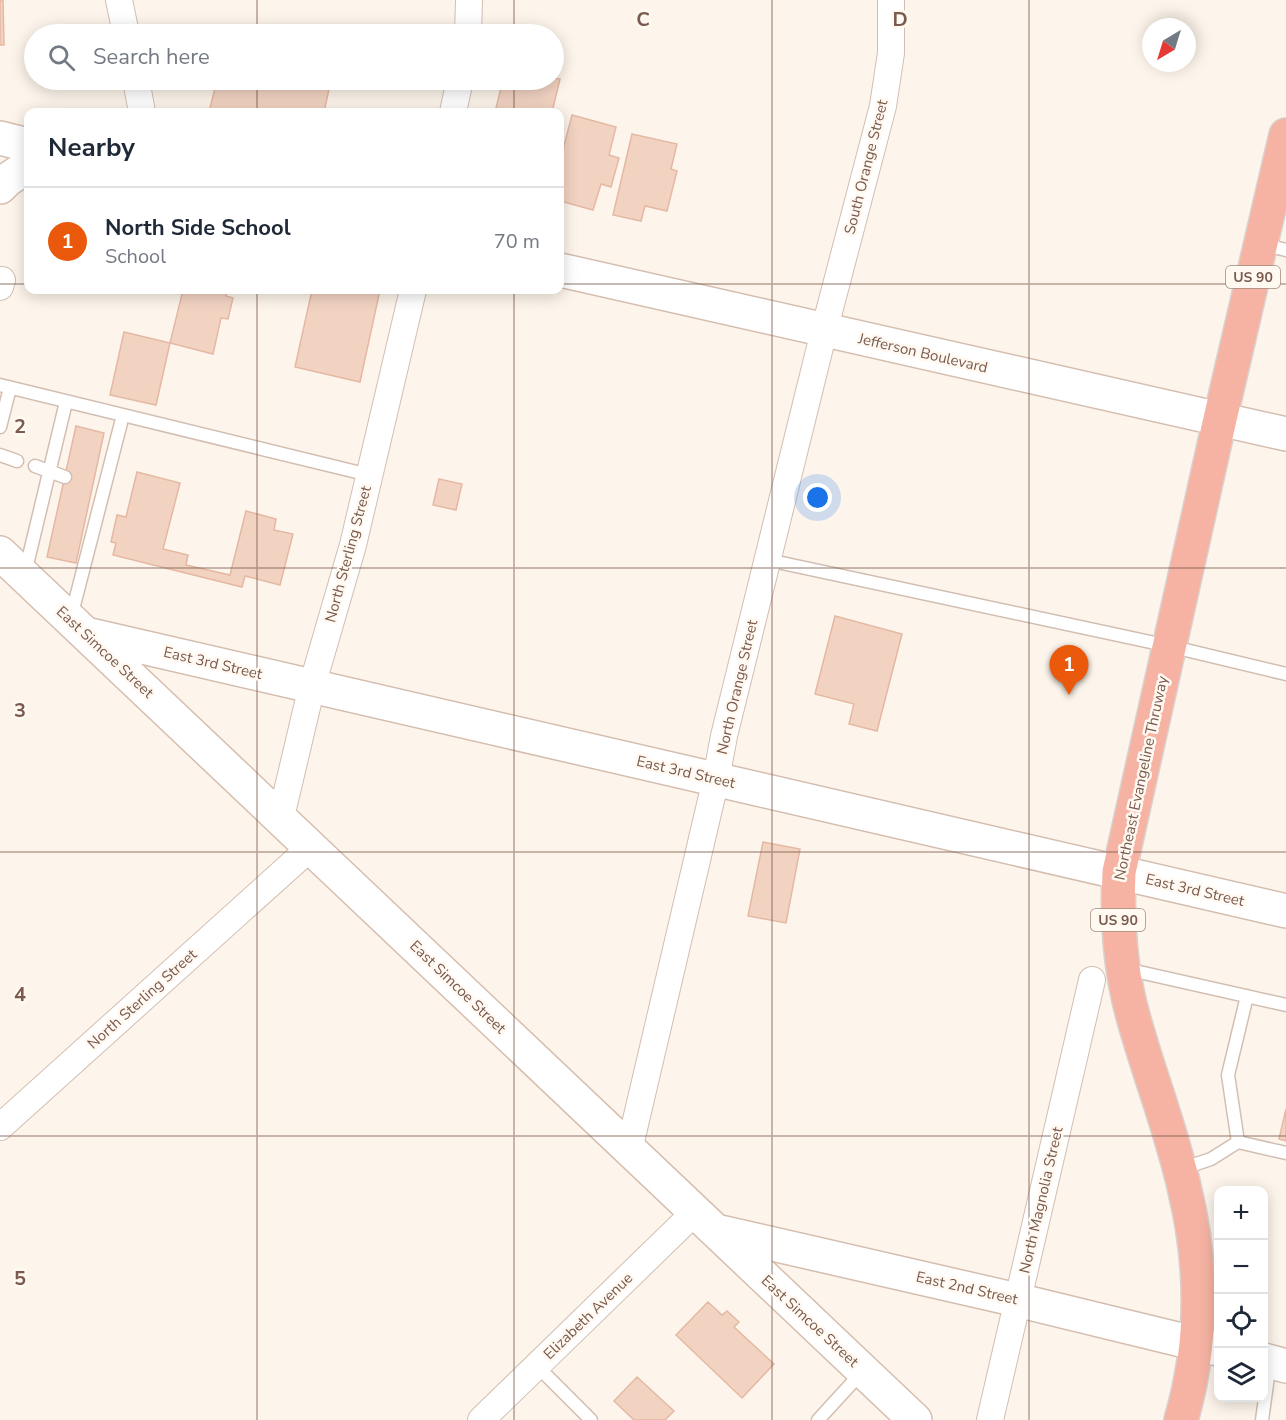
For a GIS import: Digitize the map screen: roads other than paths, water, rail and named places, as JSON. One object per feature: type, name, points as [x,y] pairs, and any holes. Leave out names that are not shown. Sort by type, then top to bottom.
[{"type":"highway","name":"US 90","points":[[1220,419],[1273,247],[1286,135]]},
{"type":"highway","name":"Northeast Evangeline Thruway","points":[[1181,1420],[1207,1347],[1199,1312],[1194,1238],[1180,1169],[1132,1016],[1118,910],[1119,872],[1220,419]]},
{"type":"street","points":[[119,0],[124,24]]},
{"type":"street","points":[[468,24],[469,0]]},
{"type":"street","name":"South Orange Street","points":[[824,331],[883,106],[891,53],[891,0]]},
{"type":"street","points":[[138,90],[141,108]]},
{"type":"street","points":[[454,108],[458,90]]},
{"type":"street","points":[[0,138],[24,144]]},
{"type":"street","points":[[0,188],[7,180],[24,169]]},
{"type":"street","name":"Jefferson Boulevard","points":[[564,271],[1286,434]]},
{"type":"street","name":"North Sterling Street","points":[[281,817],[312,686],[353,545],[411,294]]},
{"type":"street","name":"North Orange Street","points":[[629,1150],[716,779],[724,736],[824,331]]},
{"type":"street","name":"East Simcoe Street","points":[[0,553],[915,1420]]},
{"type":"street","name":"East 3rd Street","points":[[79,627],[312,686],[1286,911]]},
{"type":"street","name":"North Sterling Street","points":[[0,1127],[311,847]]},
{"type":"street","name":"North Magnolia Street","points":[[990,1420],[1092,980]]},
{"type":"street","name":"East 2nd Street","points":[[705,1221],[1207,1347]]},
{"type":"street","name":"Elizabeth Avenue","points":[[482,1420],[537,1365],[705,1221]]},
{"type":"lane","points":[[0,428],[5,387],[369,475]]},
{"type":"lane","points":[[24,576],[66,402]]},
{"type":"lane","points":[[79,627],[99,486],[123,415]]},
{"type":"lane","points":[[0,455],[17,461]]},
{"type":"lane","points":[[35,466],[65,477]]},
{"type":"lane","points":[[768,560],[1169,646],[1286,674]]},
{"type":"lane","points":[[1124,968],[1286,1005]]},
{"type":"lane","points":[[1238,1142],[1228,1075],[1247,996]]},
{"type":"lane","points":[[1180,1169],[1211,1159],[1238,1142],[1286,1153]]},
{"type":"lane","points":[[1262,1420],[1273,1363]]},
{"type":"lane","points":[[537,1365],[591,1420]]},
{"type":"lane","points":[[818,1420],[863,1371]]},
{"type":"place","name":"North Side School","points":[[1069,695]]}]
